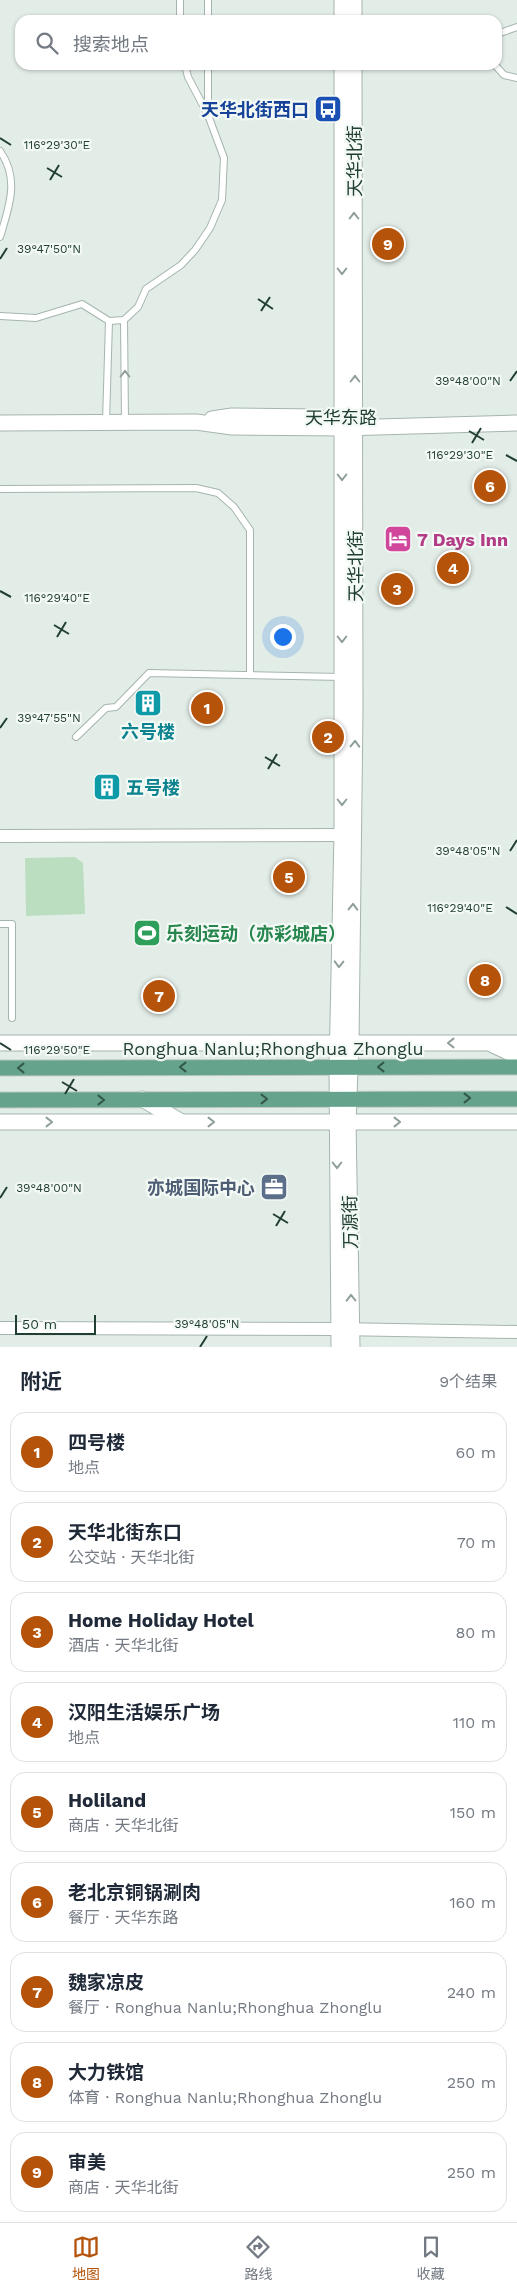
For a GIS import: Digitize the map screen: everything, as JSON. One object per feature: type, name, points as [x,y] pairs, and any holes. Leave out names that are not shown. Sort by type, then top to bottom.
[{"type":"main road","name":"Ronghua Nanlu;Rhonghua Zhonglu","points":[[0,1068],[517,1067]]},
{"type":"main road","points":[[0,1100],[517,1099]]},
{"type":"street","points":[[342,0],[342,15]]},
{"type":"street","points":[[354,0],[354,15]]},
{"type":"street","name":"天华北街","points":[[342,70],[355,710],[344,1043]]},
{"type":"street","name":"天华北街","points":[[343,1098],[342,677],[354,70]]},
{"type":"street","name":"天华东路","points":[[0,423],[196,422],[232,427],[348,423],[451,416],[487,424],[517,423]]},
{"type":"street","points":[[0,836],[342,835]]},
{"type":"street","points":[[0,1043],[517,1043]]},
{"type":"street","points":[[488,1043],[517,1056]]},
{"type":"street","name":"万源街","points":[[339,1347],[345,1329],[343,1098]]},
{"type":"street","points":[[142,1099],[182,1122]]},
{"type":"street","points":[[0,1122],[517,1122]]},
{"type":"street","points":[[0,1328],[345,1329],[517,1332]]},
{"type":"street","name":"万源街","points":[[345,1329],[352,1347]]},
{"type":"lane","points":[[180,0],[180,15]]},
{"type":"lane","points":[[208,0],[208,15]]},
{"type":"lane","points":[[502,32],[517,27]]},
{"type":"lane","points":[[0,316],[36,318],[82,304],[109,320],[124,320],[138,307],[146,288],[181,265],[196,250],[210,228],[222,200],[224,158],[208,115],[188,77],[187,70]]},
{"type":"lane","points":[[208,70],[208,115]]},
{"type":"lane","points":[[500,70],[504,75],[517,78]]},
{"type":"lane","points":[[0,151],[11,173],[8,209],[0,237]]},
{"type":"lane","points":[[106,422],[109,320]]},
{"type":"lane","points":[[124,320],[125,422]]},
{"type":"lane","points":[[0,488],[196,488],[218,493],[234,507],[250,530],[250,675]]},
{"type":"lane","points":[[76,737],[106,708],[116,707],[149,673],[342,677]]},
{"type":"lane","points":[[0,924],[12,924],[12,1018]]},
{"type":"green space","points":[[75,857],[83,863],[85,914],[26,916],[25,858]]},
{"type":"place","name":"天华北街西口","points":[[328,109]]},
{"type":"place","name":"审美","points":[[388,244]]},
{"type":"place","name":"老北京铜锅涮肉","points":[[490,486]]},
{"type":"place","name":"7 Days Inn","points":[[398,539]]},
{"type":"place","name":"汉阳生活娱乐广场","points":[[453,568]]},
{"type":"place","name":"Home Holiday Hotel","points":[[397,589]]},
{"type":"place","name":"六号楼","points":[[148,703]]},
{"type":"place","name":"四号楼","points":[[207,708]]},
{"type":"place","name":"天华北街东口","points":[[328,737]]},
{"type":"place","name":"五号楼","points":[[107,787]]},
{"type":"place","name":"Holiland","points":[[289,877]]},
{"type":"place","name":"乐刻运动（亦彩城店）","points":[[147,933]]},
{"type":"place","name":"大力铁馆","points":[[485,980]]},
{"type":"place","name":"魏家凉皮","points":[[159,996]]},
{"type":"place","name":"亦城国际中心","points":[[274,1187]]}]
